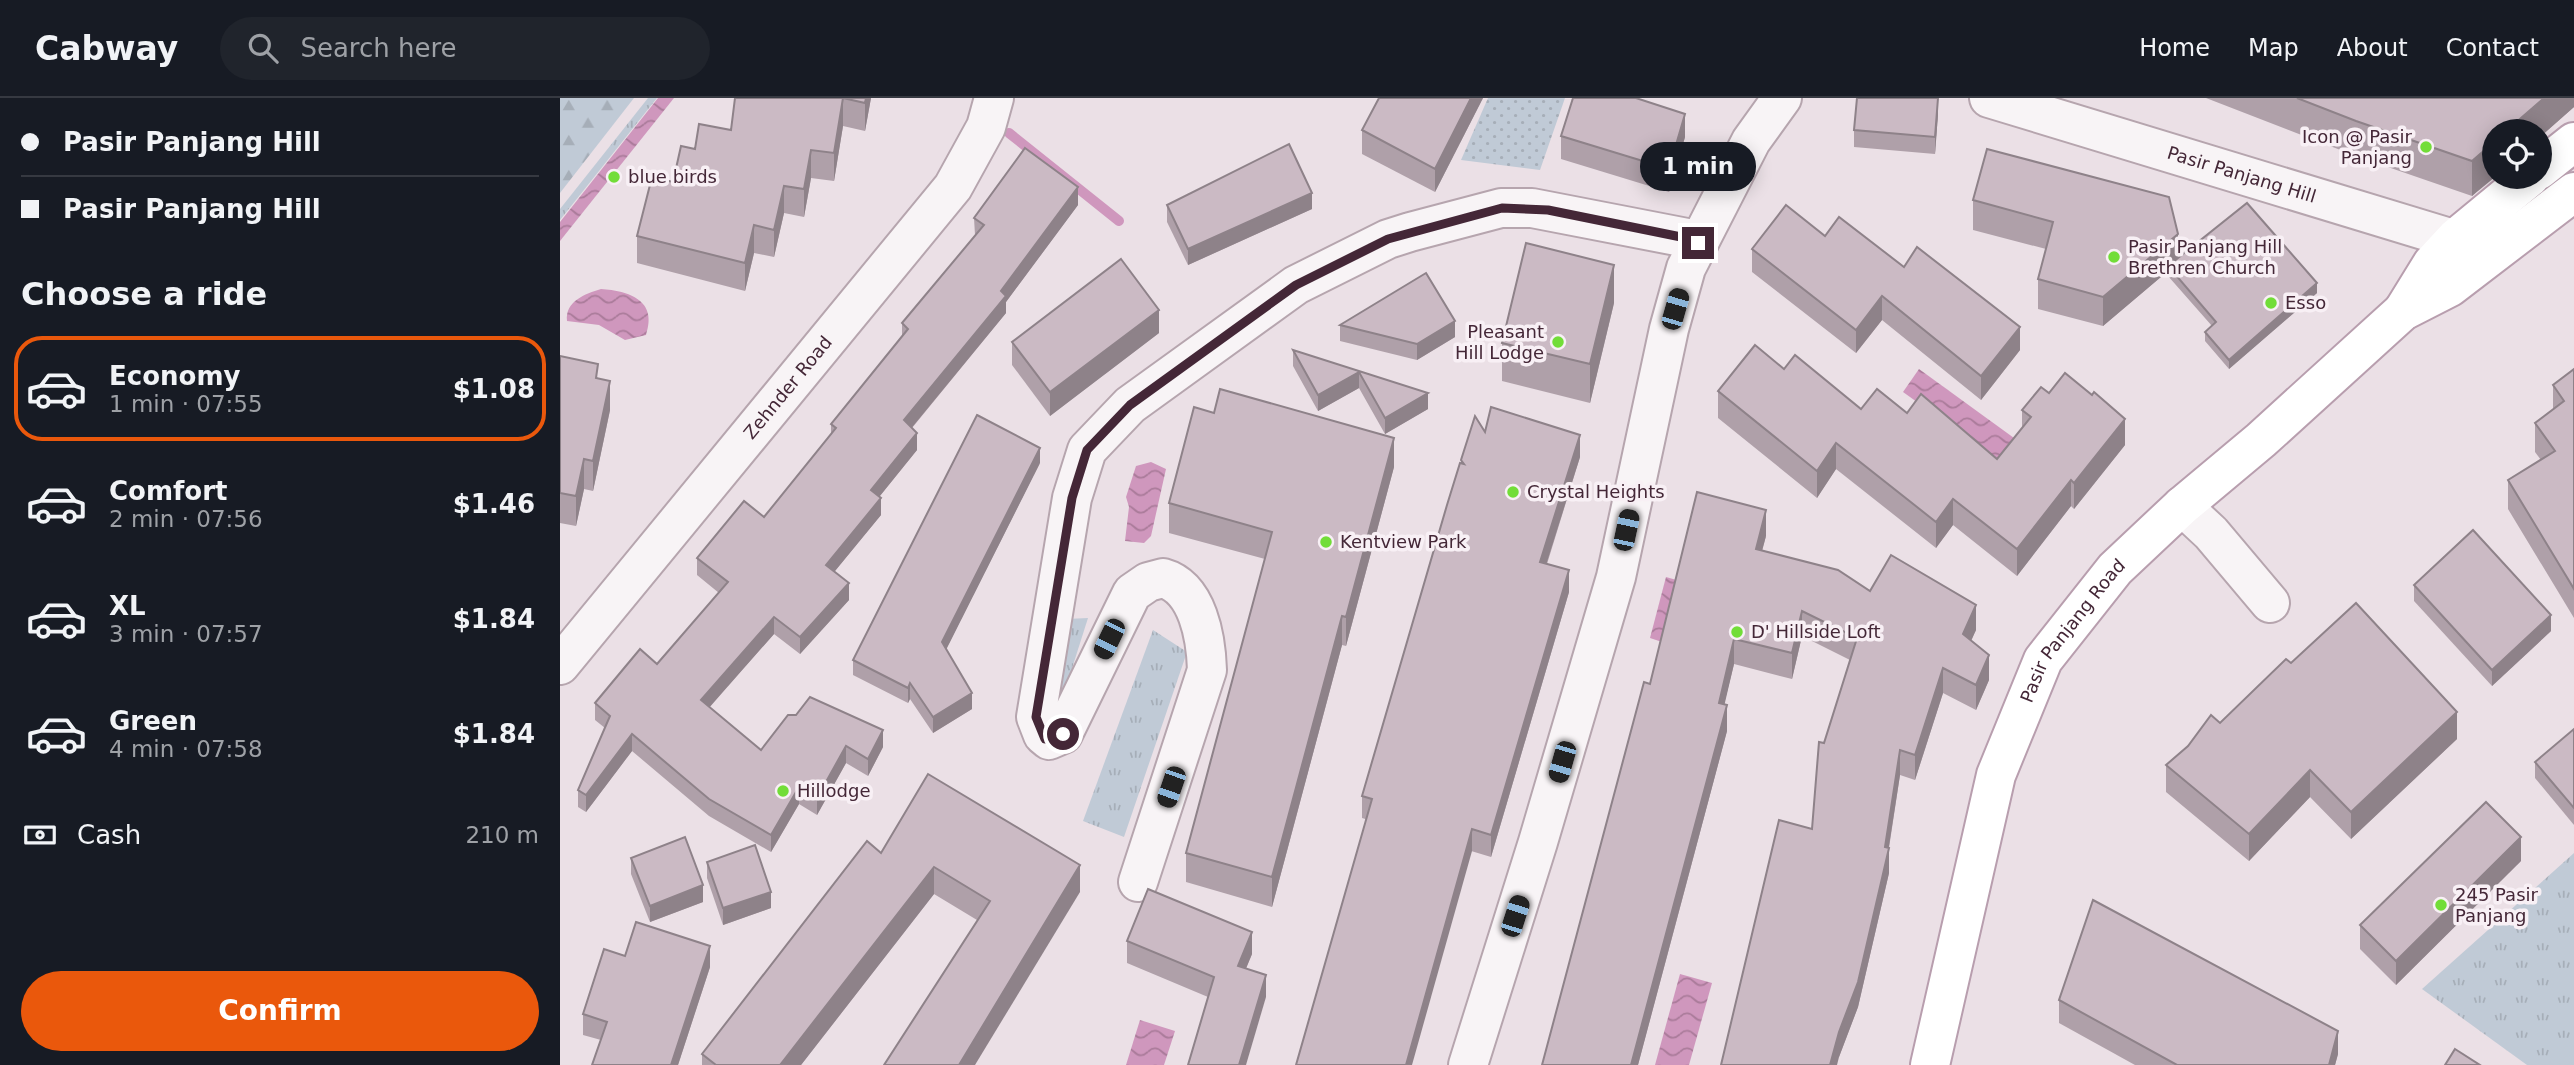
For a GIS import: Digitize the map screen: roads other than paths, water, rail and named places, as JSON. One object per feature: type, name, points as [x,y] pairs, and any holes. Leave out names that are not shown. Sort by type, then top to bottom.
[{"type":"main road","points":[[2552,160],[2574,142]]},
{"type":"main road","name":"Pasir Panjang Road","points":[[2403,312],[2432,264],[2456,238],[2515,189]]},
{"type":"main road","name":"Pasir Panjang Road","points":[[1930,1065],[1996,775],[2028,691],[2043,660],[2116,569],[2182,506],[2261,440],[2403,312],[2450,287],[2574,192]]},
{"type":"street","name":"Zehnder Road","points":[[560,665],[953,187],[986,127],[994,98]]},
{"type":"street","points":[[1468,1065],[1538,842],[1616,577],[1669,329],[1686,268],[1751,141],[1782,98]]},
{"type":"street","name":"Pasir Panjang Hill","points":[[1989,98],[2456,238],[2495,253]]},
{"type":"street","points":[[1138,882],[1208,670],[1206,640],[1184,589],[1174,581],[1163,578],[1148,582],[1132,593],[1063,734],[1049,740],[1043,735],[1036,717],[1051,618],[1072,498],[1087,450],[1130,405],[1296,285],[1388,239],[1464,216],[1502,208],[1522,208],[1609,222],[1698,243]]},
{"type":"street","points":[[2182,506],[2211,533],[2270,603]]},
{"type":"water","points":[[658,98],[674,98],[560,241],[560,222]]},
{"type":"water","points":[[601,289],[631,295],[644,306],[649,323],[646,335],[625,340],[599,325],[567,321],[569,308],[577,299]]},
{"type":"water","points":[[1919,369],[2014,438],[1998,460],[1903,392]]},
{"type":"water","points":[[1151,462],[1166,469],[1151,536],[1144,543],[1125,541],[1129,507],[1126,497],[1136,466]]},
{"type":"water","points":[[1666,577],[1680,581],[1665,643],[1650,638]]},
{"type":"water","points":[[1680,974],[1712,983],[1689,1065],[1655,1065]]},
{"type":"water","points":[[1140,1020],[1175,1031],[1164,1065],[1126,1065]]},
{"type":"waterway","points":[[1009,133],[1119,221]]},
{"type":"place","name":"Icon @ Pasir Panjang","points":[[2426,147]]},
{"type":"place","name":"blue birds","points":[[614,177]]},
{"type":"place","name":"Pasir Panjang Hill Brethren Church","points":[[2114,257]]},
{"type":"place","name":"Esso","points":[[2271,303]]},
{"type":"place","name":"Pleasant Hill Lodge","points":[[1558,342]]},
{"type":"place","name":"Crystal Heights","points":[[1513,492]]},
{"type":"place","name":"Kentview Park","points":[[1326,542]]},
{"type":"place","name":"D' Hillside Loft","points":[[1737,632]]},
{"type":"place","name":"Hillodge","points":[[783,791]]},
{"type":"place","name":"245 Pasir Panjang","points":[[2441,905]]}]
